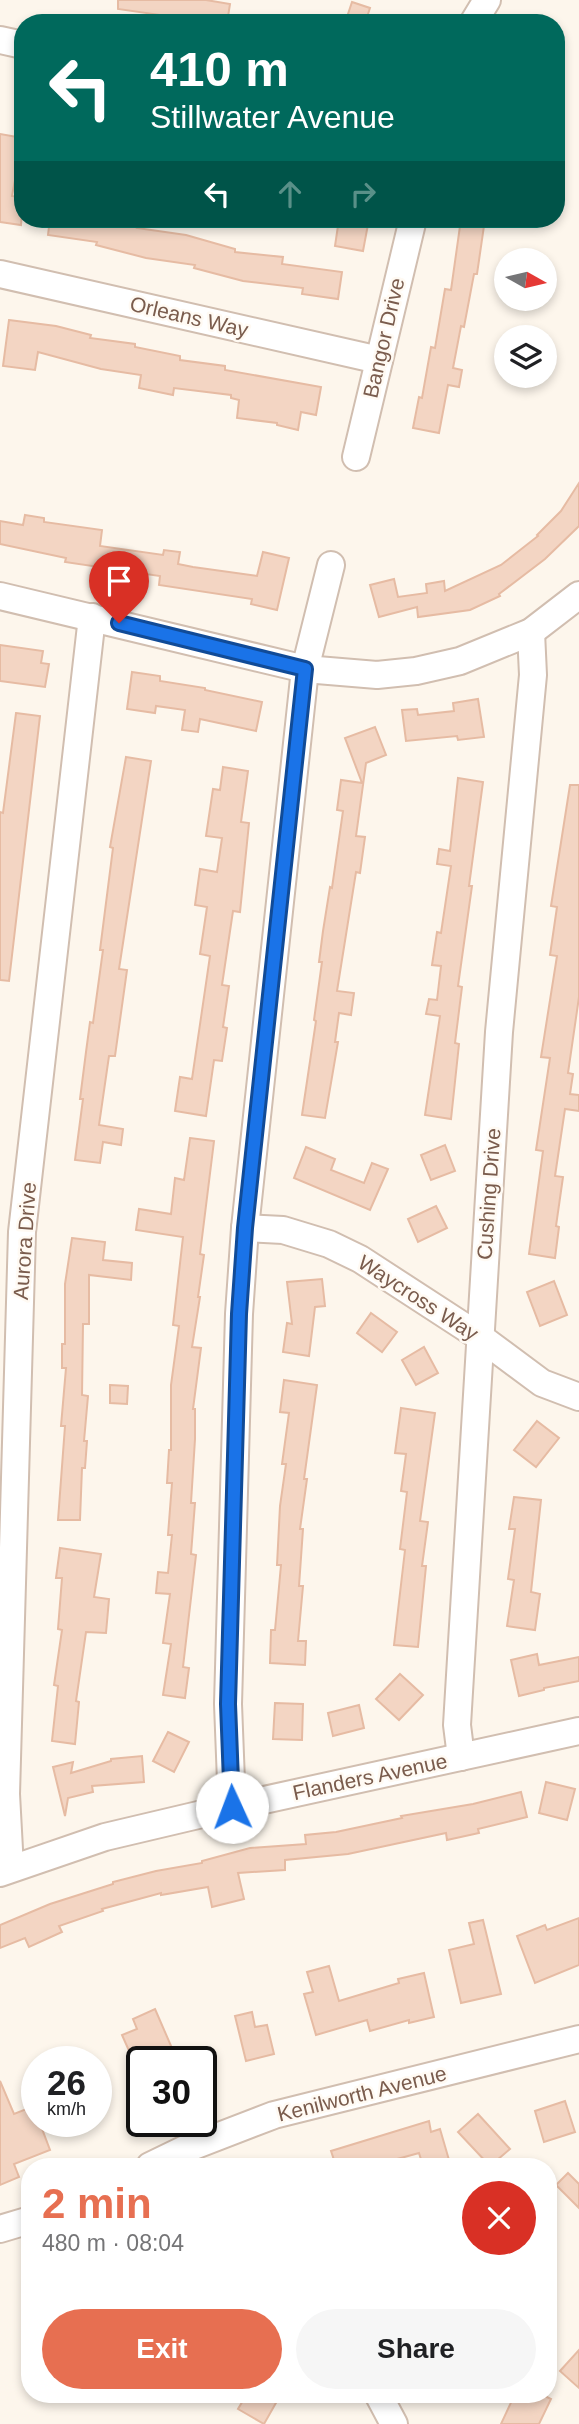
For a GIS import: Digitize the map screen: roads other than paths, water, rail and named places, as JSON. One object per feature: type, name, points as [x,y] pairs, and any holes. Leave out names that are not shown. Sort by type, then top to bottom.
[{"type":"street","name":"Bangor Drive","points":[[356,457],[410,228]]},
{"type":"street","name":"Orleans Way","points":[[0,274],[379,360]]},
{"type":"street","points":[[232,1807],[228,1704],[239,1328],[245,1228],[305,669],[331,565]]},
{"type":"street","points":[[0,596],[305,669],[377,676],[460,661],[531,632],[579,595]]},
{"type":"street","name":"Aurora Drive","points":[[5,1870],[22,1232],[92,617]]},
{"type":"street","name":"Cushing Drive","points":[[461,1757],[457,1725],[480,1337],[499,1032],[533,675],[531,632]]},
{"type":"street","name":"Waycross Way","points":[[245,1228],[283,1230],[329,1244],[360,1259],[480,1337],[542,1383],[579,1397]]},
{"type":"street","name":"Flanders Avenue","points":[[5,1870],[105,1837],[579,1731]]},
{"type":"street","name":"Kenilworth Avenue","points":[[169,2158],[183,2150],[274,2115],[579,2039]]},
{"type":"street","points":[[383,2403],[394,2424]]}]
